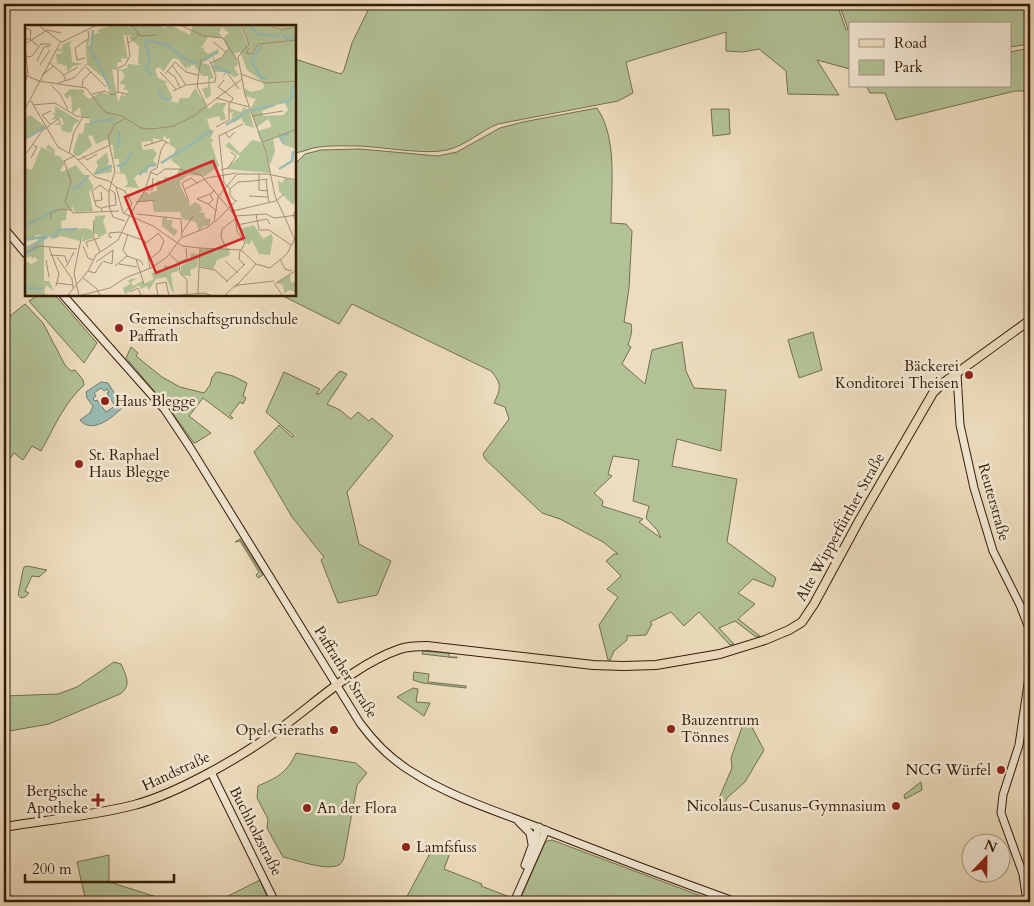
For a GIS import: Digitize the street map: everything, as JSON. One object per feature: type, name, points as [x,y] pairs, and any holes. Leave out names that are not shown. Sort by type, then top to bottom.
[{"type":"main road","points":[[4,228],[25,253]]},
{"type":"main road","name":"Paffrather Straße","points":[[64,296],[165,410],[367,731],[398,762],[428,782],[542,829],[736,902]]},
{"type":"main road","name":"Alte Wipperfürther Straße","points":[[337,684],[387,655],[401,649],[417,646],[592,664],[648,665],[720,654],[765,640],[789,630],[802,622],[814,604],[929,398],[938,388],[1030,320]]},
{"type":"main road","name":"Reuterstraße","points":[[957,374],[962,434],[974,488],[998,562],[1020,605],[1030,631]]},
{"type":"main road","points":[[1027,902],[1023,874],[1001,813],[1003,795],[1018,745],[1030,670]]},
{"type":"main road","name":"Handstraße","points":[[4,827],[85,815],[135,804],[175,790],[211,772],[281,727],[337,684]]},
{"type":"main road","name":"Buchholzstraße","points":[[211,772],[275,902]]},
{"type":"main road","points":[[515,818],[530,833],[532,848]]},
{"type":"main road","points":[[522,882],[523,870],[542,829]]},
{"type":"main road","points":[[514,902],[542,829]]},
{"type":"green space","points":[[371,4],[439,4],[453,9],[455,4],[589,4],[595,6],[597,4],[837,4],[846,30],[848,29],[839,4],[1030,4],[1030,44],[1012,47],[1012,22],[849,22],[849,69],[817,60],[839,95],[788,94],[786,71],[759,49],[743,52],[726,51],[726,32],[626,62],[633,93],[618,101],[498,124],[461,145],[447,150],[427,152],[359,146],[325,146],[296,153],[296,59],[341,74],[352,43]]},
{"type":"green space","points":[[1030,48],[1030,91],[1015,91],[896,120],[885,93],[870,93],[867,88],[1012,88],[1012,52]]},
{"type":"green space","points":[[597,108],[604,120],[611,149],[611,223],[626,224],[632,231],[629,288],[624,322],[631,324],[632,327],[628,345],[631,347],[622,364],[645,384],[652,350],[682,342],[686,371],[694,388],[726,390],[721,451],[677,439],[672,466],[737,479],[727,542],[776,578],[773,587],[753,579],[738,593],[755,604],[738,619],[760,636],[756,637],[735,621],[719,628],[734,644],[730,645],[699,612],[684,626],[671,612],[650,622],[652,624],[646,635],[627,636],[627,640],[614,651],[610,660],[608,660],[599,625],[618,597],[607,589],[621,576],[606,561],[614,554],[618,554],[603,542],[560,519],[542,513],[485,459],[483,454],[509,419],[505,407],[494,403],[499,383],[491,371],[352,304],[339,324],[283,296],[296,296],[296,163],[305,154],[321,150],[360,149],[438,156],[457,152],[500,128]],"holes":[[[613,456],[639,460],[633,501],[649,506],[646,518],[657,530],[661,538],[639,522],[643,519],[602,506],[603,501],[594,493],[612,476],[608,474]]]},
{"type":"green space","points":[[711,109],[729,109],[730,134],[713,136]]},
{"type":"green space","points":[[36,296],[56,296],[97,343],[84,363],[29,301]]},
{"type":"green space","points":[[25,304],[43,323],[65,365],[71,371],[75,370],[83,380],[84,385],[65,408],[41,451],[32,446],[23,460],[14,453],[4,467],[4,321]]},
{"type":"green space","points":[[813,332],[822,370],[799,378],[788,340]]},
{"type":"green space","points":[[131,347],[138,353],[136,356],[162,377],[180,387],[204,393],[210,385],[212,377],[218,372],[233,376],[247,383],[243,396],[246,398],[243,404],[240,402],[230,415],[233,418],[231,419],[203,398],[189,416],[211,433],[194,443],[168,407],[126,358]]},
{"type":"green space","points":[[340,371],[347,374],[327,404],[340,410],[351,419],[358,412],[369,421],[372,418],[393,436],[347,492],[359,544],[391,561],[377,595],[338,603],[321,560],[324,557],[292,517],[254,452],[279,425],[292,437],[294,436],[266,412],[284,372],[320,389],[316,394],[319,394]]},
{"type":"green space","points":[[240,539],[263,575],[258,578],[256,575],[259,572],[240,541],[235,542]]},
{"type":"green space","points":[[27,566],[47,570],[39,577],[32,576],[25,591],[29,593],[21,598],[18,595],[23,570]]},
{"type":"green space","points":[[423,651],[449,653],[449,657],[457,658],[422,654]]},
{"type":"green space","points":[[114,662],[121,664],[127,680],[124,691],[120,694],[49,724],[4,732],[4,696],[58,694],[77,687]]},
{"type":"green space","points":[[414,672],[429,674],[428,682],[466,686],[466,688],[413,680]]},
{"type":"green space","points":[[413,688],[418,689],[416,702],[430,703],[424,716],[397,697]]},
{"type":"green space","points":[[746,716],[764,750],[745,782],[727,798],[723,805],[718,803],[719,798],[732,768],[731,758]]},
{"type":"green space","name":"An der Flora","points":[[296,753],[356,763],[367,773],[357,785],[344,857],[342,863],[338,865],[331,867],[317,866],[283,857],[267,828],[268,819],[257,798],[258,786],[281,774]]},
{"type":"green space","points":[[921,782],[922,790],[905,799],[904,795]]},
{"type":"green space","points":[[552,840],[717,902],[519,902],[545,843]]},
{"type":"green space","points":[[435,844],[451,850],[444,869],[510,897],[508,902],[404,902]]},
{"type":"green space","points":[[109,855],[109,882],[173,902],[86,902],[77,862]]},
{"type":"green space","points":[[260,880],[269,902],[216,902]]},
{"type":"green space","points":[[4,894],[37,902],[4,902]]},
{"type":"water","points":[[101,382],[108,383],[123,407],[102,423],[90,426],[85,424],[80,420],[90,413],[93,406],[87,398],[86,392]],"holes":[[[101,388],[104,391],[107,389],[109,392],[107,393],[115,406],[106,412],[97,400],[93,399],[96,396],[94,393]]]},
{"type":"place","name":"Gemeinschaftsgrundschule Paffrath","points":[[119,328]]},
{"type":"place","name":"Bäckerei Konditorei Theisen","points":[[969,375]]},
{"type":"place","name":"Haus Blegge","points":[[105,401]]},
{"type":"place","name":"St. Raphael Haus Blegge","points":[[79,464]]},
{"type":"place","name":"Bauzentrum Tönnes","points":[[671,729]]},
{"type":"place","name":"Opel Gieraths","points":[[334,730]]},
{"type":"place","name":"NCG Würfel","points":[[1001,770]]},
{"type":"place","name":"Bergische Apotheke","points":[[98,800]]},
{"type":"place","name":"Nicolaus-Cusanus-Gymnasium","points":[[896,806]]},
{"type":"place","name":"An der Flora","points":[[307,808]]},
{"type":"place","name":"Lamfsfuss","points":[[406,847]]}]
